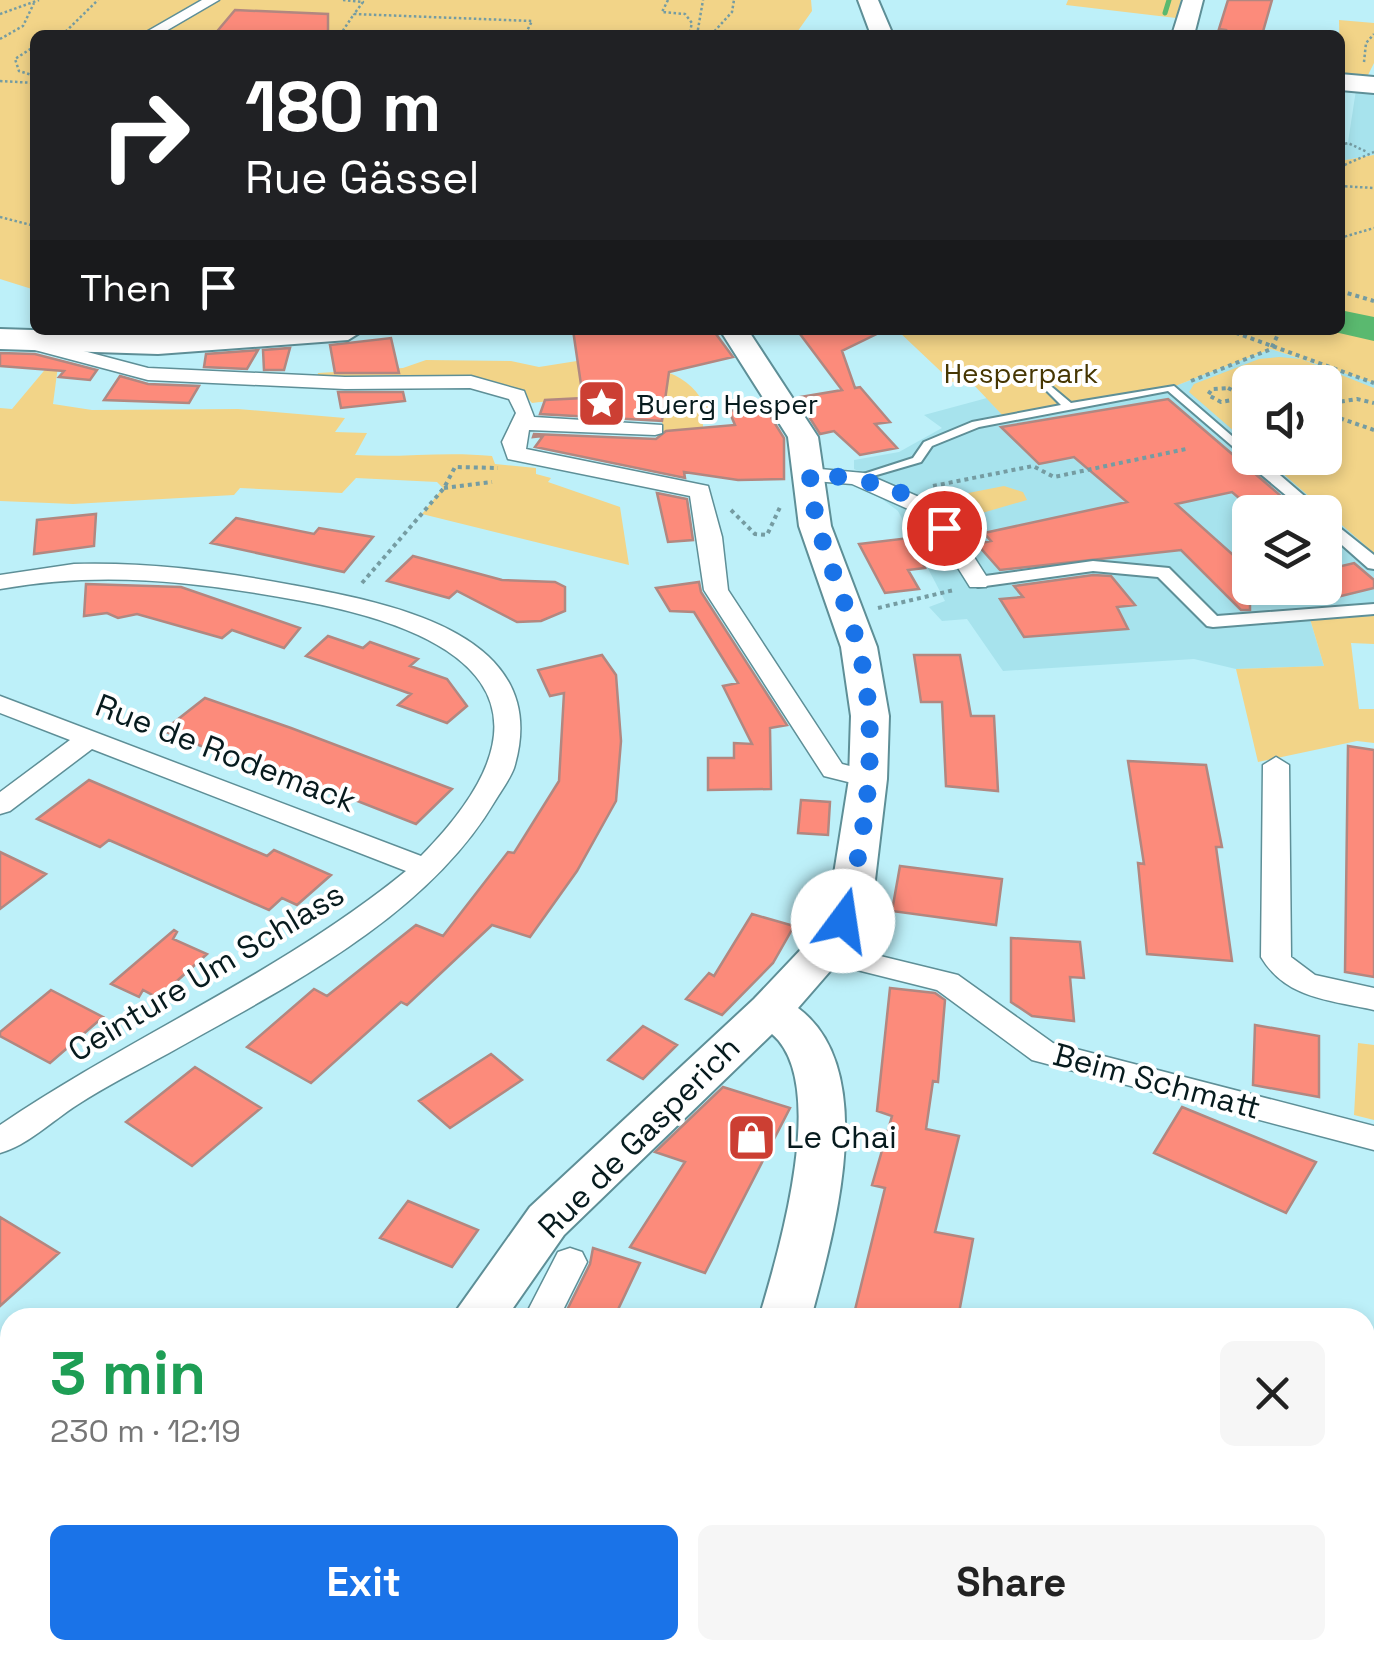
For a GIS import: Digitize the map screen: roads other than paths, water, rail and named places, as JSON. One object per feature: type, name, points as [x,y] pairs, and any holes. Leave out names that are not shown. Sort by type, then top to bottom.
[{"type":"main road","points":[[868,0],[880,30]]},
{"type":"main road","points":[[1184,30],[1193,0]]},
{"type":"main road","points":[[12,340],[158,344],[280,335]]},
{"type":"main road","name":"Rue de Gasperich","points":[[484,1308],[547,1221],[770,1010],[822,952],[843,921],[854,880],[868,779],[866,681],[850,618],[795,483],[803,437],[737,335]]},
{"type":"main road","points":[[770,1010],[804,1038],[812,1050],[823,1109],[810,1207],[788,1308]]},
{"type":"street","points":[[160,30],[212,0]]},
{"type":"street","points":[[12,340],[148,374],[489,385],[517,396],[526,413],[512,448],[525,458],[700,491],[711,536],[716,590],[833,770],[868,779]]},
{"type":"street","points":[[522,423],[655,429]]},
{"type":"street","points":[[1272,475],[1295,495]]},
{"type":"street","points":[[795,483],[864,476],[934,512],[978,582],[1093,566],[1164,572],[1213,622],[1374,609]]},
{"type":"street","points":[[1342,536],[1374,564]]},
{"type":"street","name":"Ceinture Um Schlass","points":[[0,582],[71,570],[135,567],[192,572],[391,614],[434,629],[468,650],[505,697],[510,735],[498,776],[472,821],[426,868],[334,941],[184,1032],[91,1081],[0,1141]]},
{"type":"street","name":"Rue de Rodemack","points":[[0,704],[426,868]]},
{"type":"street","points":[[0,805],[90,738]]},
{"type":"street","points":[[1276,765],[1276,957],[1283,972],[1300,981],[1374,999]]},
{"type":"street","name":"Beim Schmatt","points":[[822,952],[947,982],[1043,1052],[1354,1133]]},
{"type":"street","points":[[547,1308],[570,1262]]},
{"type":"lane","points":[[1046,385],[1069,407]]},
{"type":"lane","points":[[864,476],[916,460],[928,444],[950,432],[1170,388],[1232,440]]},
{"type":"waterway","points":[[1165,13],[1169,0]]},
{"type":"waterway","points":[[1345,323],[1374,329]]},
{"type":"place","name":"Buerg Hesper","points":[[601,404]]},
{"type":"place","name":"Le Chai","points":[[751,1137]]},
{"type":"park label","name":"Hesperpark","points":[[1021,373]]}]
